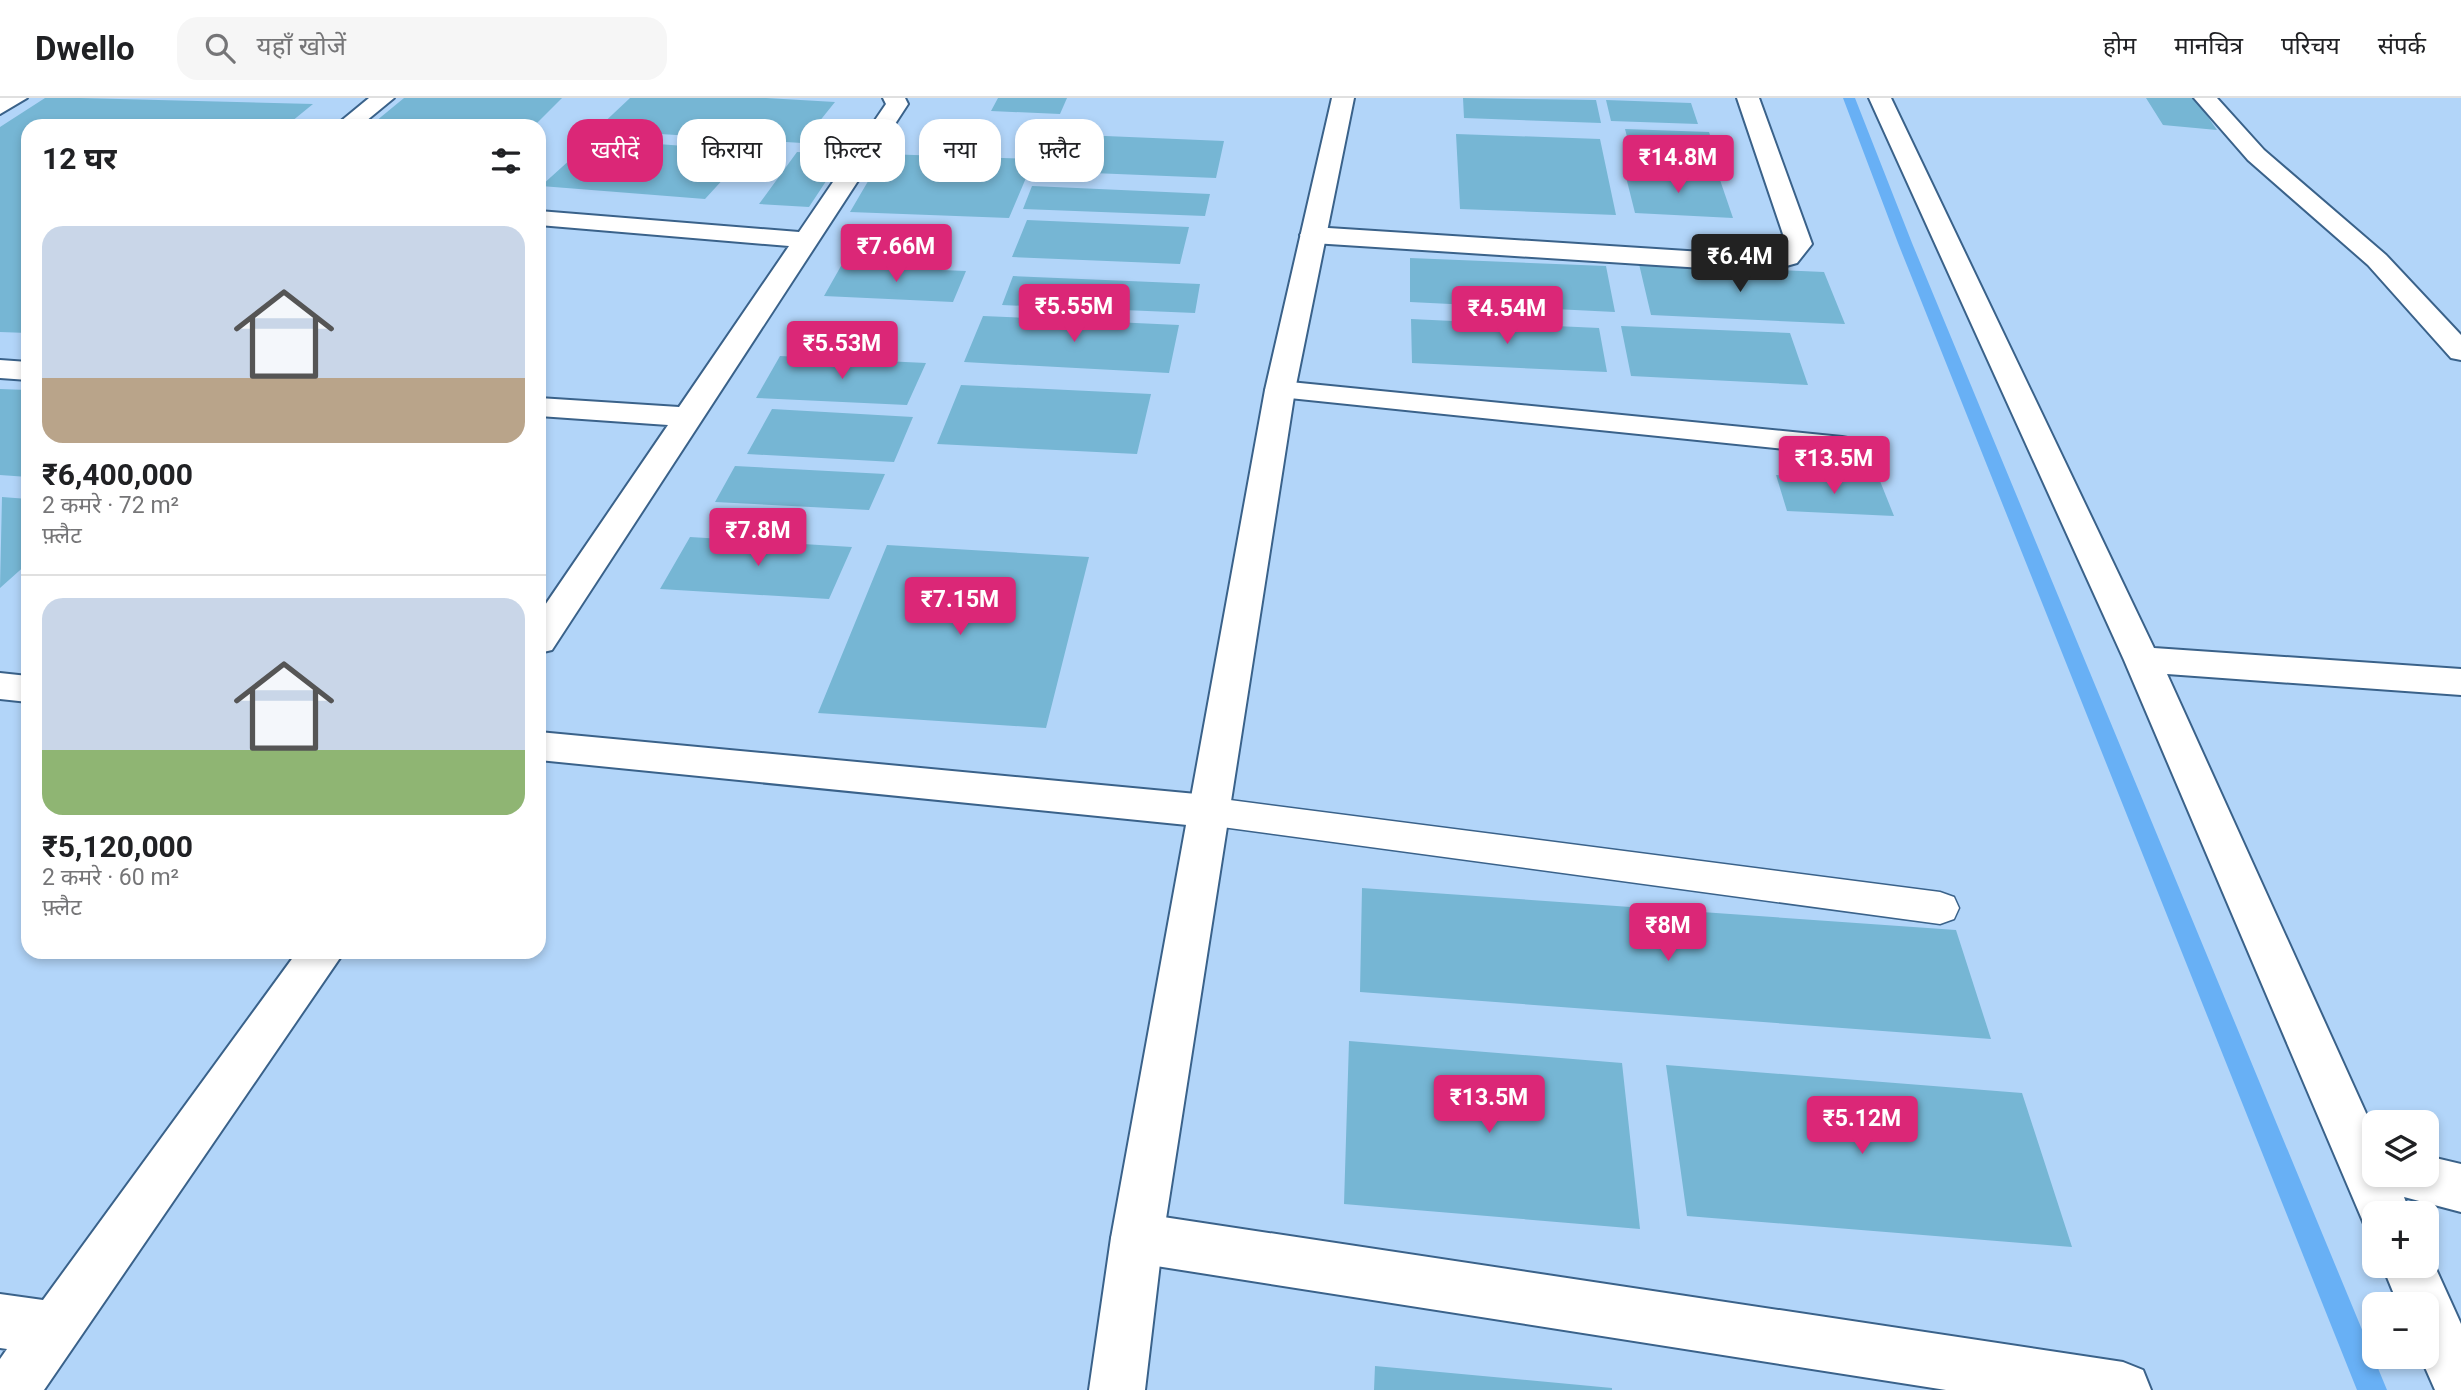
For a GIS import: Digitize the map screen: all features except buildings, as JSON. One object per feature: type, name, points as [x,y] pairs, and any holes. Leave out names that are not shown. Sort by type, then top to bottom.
[{"type":"street","points":[[0,107],[16,98]]},
{"type":"street","points":[[355,119],[383,98]]},
{"type":"street","points":[[546,630],[897,104],[894,98]]},
{"type":"street","points":[[1118,1390],[1137,1238],[1280,390],[1343,98]]},
{"type":"street","points":[[1313,235],[1765,264],[1788,258],[1799,244],[1748,98]]},
{"type":"street","points":[[1880,98],[2362,1129]]},
{"type":"street","points":[[2205,98],[2256,155],[2377,260],[2461,352]]},
{"type":"street","points":[[546,219],[805,240]]},
{"type":"street","points":[[1280,390],[1842,446]]},
{"type":"street","points":[[546,407],[688,417]]},
{"type":"street","points":[[2142,660],[2461,682]]},
{"type":"street","points":[[0,686],[21,688]]},
{"type":"street","points":[[546,747],[1207,811]]},
{"type":"street","points":[[11,1390],[317,959]]},
{"type":"street","points":[[2439,1183],[2461,1188]]},
{"type":"street","points":[[1137,1238],[2123,1390]]},
{"type":"street","points":[[0,1321],[55,1328]]},
{"type":"street","points":[[2439,1336],[2461,1386]]},
{"type":"lane","points":[[1207,811],[1940,908]]},
{"type":"waterway","points":[[1849,98],[1905,243],[2372,1390]]}]
